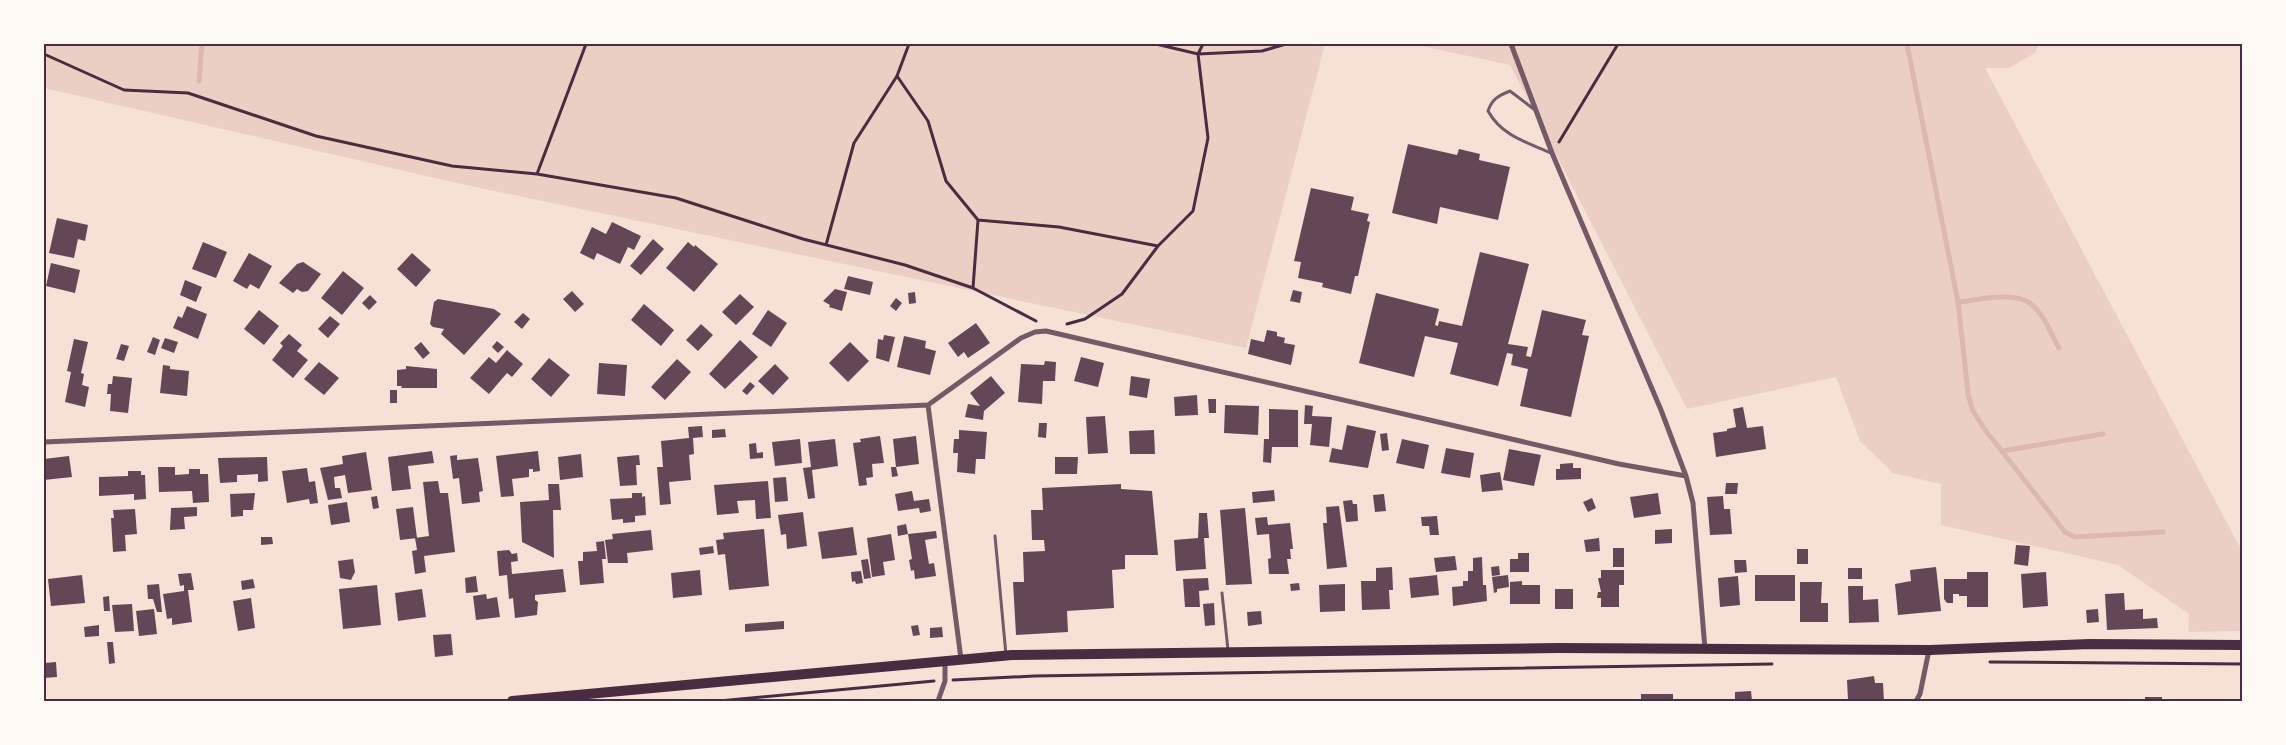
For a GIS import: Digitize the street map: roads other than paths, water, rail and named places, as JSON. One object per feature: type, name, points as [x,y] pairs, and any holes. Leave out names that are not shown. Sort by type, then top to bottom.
[{"type":"main road","points":[[512,701],[945,660],[1006,656],[1558,648],[1930,650],[2090,644],[2242,646]]},
{"type":"street","points":[[1511,44],[1552,153],[1661,410],[1686,476],[1693,503],[1705,650]]},
{"type":"street","points":[[44,442],[928,405],[1022,338],[1046,331],[1619,464],[1686,476]]},
{"type":"street","points":[[928,405],[961,659]]},
{"type":"street","points":[[1916,701],[1920,694],[1930,650]]},
{"type":"street","points":[[938,701],[944,681],[945,660]]},
{"type":"lane","points":[[1535,110],[1510,91],[1491,102],[1488,111],[1494,123],[1503,131],[1552,153]]},
{"type":"lane","points":[[994,536],[1006,656]]},
{"type":"lane","points":[[1222,593],[1228,652]]},
{"type":"waterway","points":[[199,81],[202,44]]},
{"type":"waterway","points":[[1907,44],[1958,302],[1968,393],[1972,409],[1983,427],[2065,532],[2075,537],[2163,532]]},
{"type":"waterway","points":[[1958,302],[2003,297],[2021,299],[2028,302],[2038,311],[2059,348]]},
{"type":"waterway","points":[[2002,451],[2103,434]]}]
